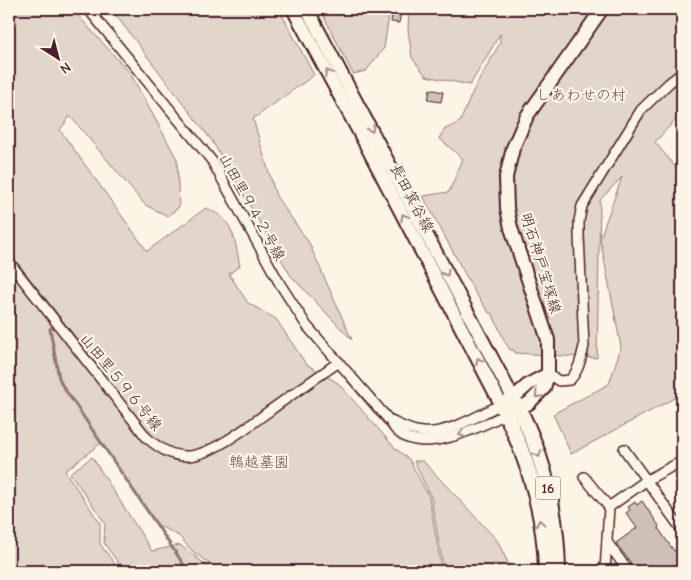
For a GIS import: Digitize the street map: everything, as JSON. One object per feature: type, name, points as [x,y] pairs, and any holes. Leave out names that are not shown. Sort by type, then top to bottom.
[{"type":"main road","name":"16","points":[[510,406],[514,429],[528,466],[541,525],[546,571]]},
{"type":"main road","name":"16","points":[[510,406],[542,462],[555,525],[558,571]]},
{"type":"street","name":"山田里９４２号線","points":[[88,9],[212,161],[280,284],[307,326],[396,430],[405,436],[430,441],[448,439],[510,406]]},
{"type":"street","name":"長田箕谷線","points":[[293,9],[510,406]]},
{"type":"street","name":"長田箕谷線","points":[[307,9],[510,406]]},
{"type":"street","name":"明石神戸宝塚線","points":[[510,406],[535,399],[544,388],[548,374],[548,340],[511,228],[507,208],[506,177],[513,148],[527,116],[602,9]]},
{"type":"street","points":[[548,374],[559,381],[570,380],[576,373],[584,346],[579,235],[582,206],[641,110],[682,73]]},
{"type":"street","name":"山田里５９６号線","points":[[9,262],[147,438],[160,449],[176,455],[189,456],[207,452],[241,431],[338,362]]},
{"type":"street","points":[[624,449],[682,530]]},
{"type":"street","points":[[609,507],[647,480],[682,461]]},
{"type":"street","points":[[584,477],[609,507],[605,571]]},
{"type":"street","points":[[608,542],[628,571]]},
{"type":"green space","name":"鵯越墓園","points":[[9,9],[72,9],[130,73],[177,159],[179,207],[168,216],[145,205],[70,116],[60,130],[147,251],[206,208],[223,218],[232,231],[240,266],[229,274],[248,303],[276,319],[306,364],[338,383],[395,448],[409,459],[429,497],[442,571],[220,571],[192,551],[179,536],[158,525],[101,443],[65,471],[100,523],[100,544],[120,571],[16,571],[9,562]]},
{"type":"green space","points":[[111,9],[279,9],[314,75],[253,119],[276,196],[309,243],[352,340],[291,276],[212,141]]},
{"type":"green space","points":[[320,9],[390,9],[384,48],[366,71],[353,74]]},
{"type":"green space","name":"しあわせの村","points":[[409,9],[682,9],[682,113],[655,142],[682,175],[682,394],[571,454],[553,414],[609,384],[621,347],[600,238],[622,177],[600,200],[597,358],[515,353],[514,350],[510,350],[492,313],[489,313],[474,291],[423,196],[449,192],[463,159],[439,138],[445,129],[460,122],[473,91],[500,43],[500,34],[470,85],[426,76],[412,58],[408,29]]},
{"type":"green space","points":[[92,457],[152,551],[180,545],[214,571],[124,571],[104,543],[105,523],[70,473]]},
{"type":"green space","points":[[414,461],[423,461],[497,540],[512,571],[444,571],[431,497]]},
{"type":"building","points":[[393,9],[402,9],[399,23],[391,22]]},
{"type":"building","points":[[430,89],[443,92],[441,102],[428,100]]},
{"type":"building","points":[[642,501],[674,551],[678,548],[682,553],[682,559],[677,564],[679,567],[673,571],[637,571],[616,543],[637,528],[626,513],[630,510],[628,507],[635,502],[637,505]]},
{"type":"waterway","points":[[14,260],[102,373]]},
{"type":"waterway","points":[[53,327],[50,329],[62,385],[186,568],[193,571]]},
{"type":"waterway","points":[[346,378],[391,431]]}]
